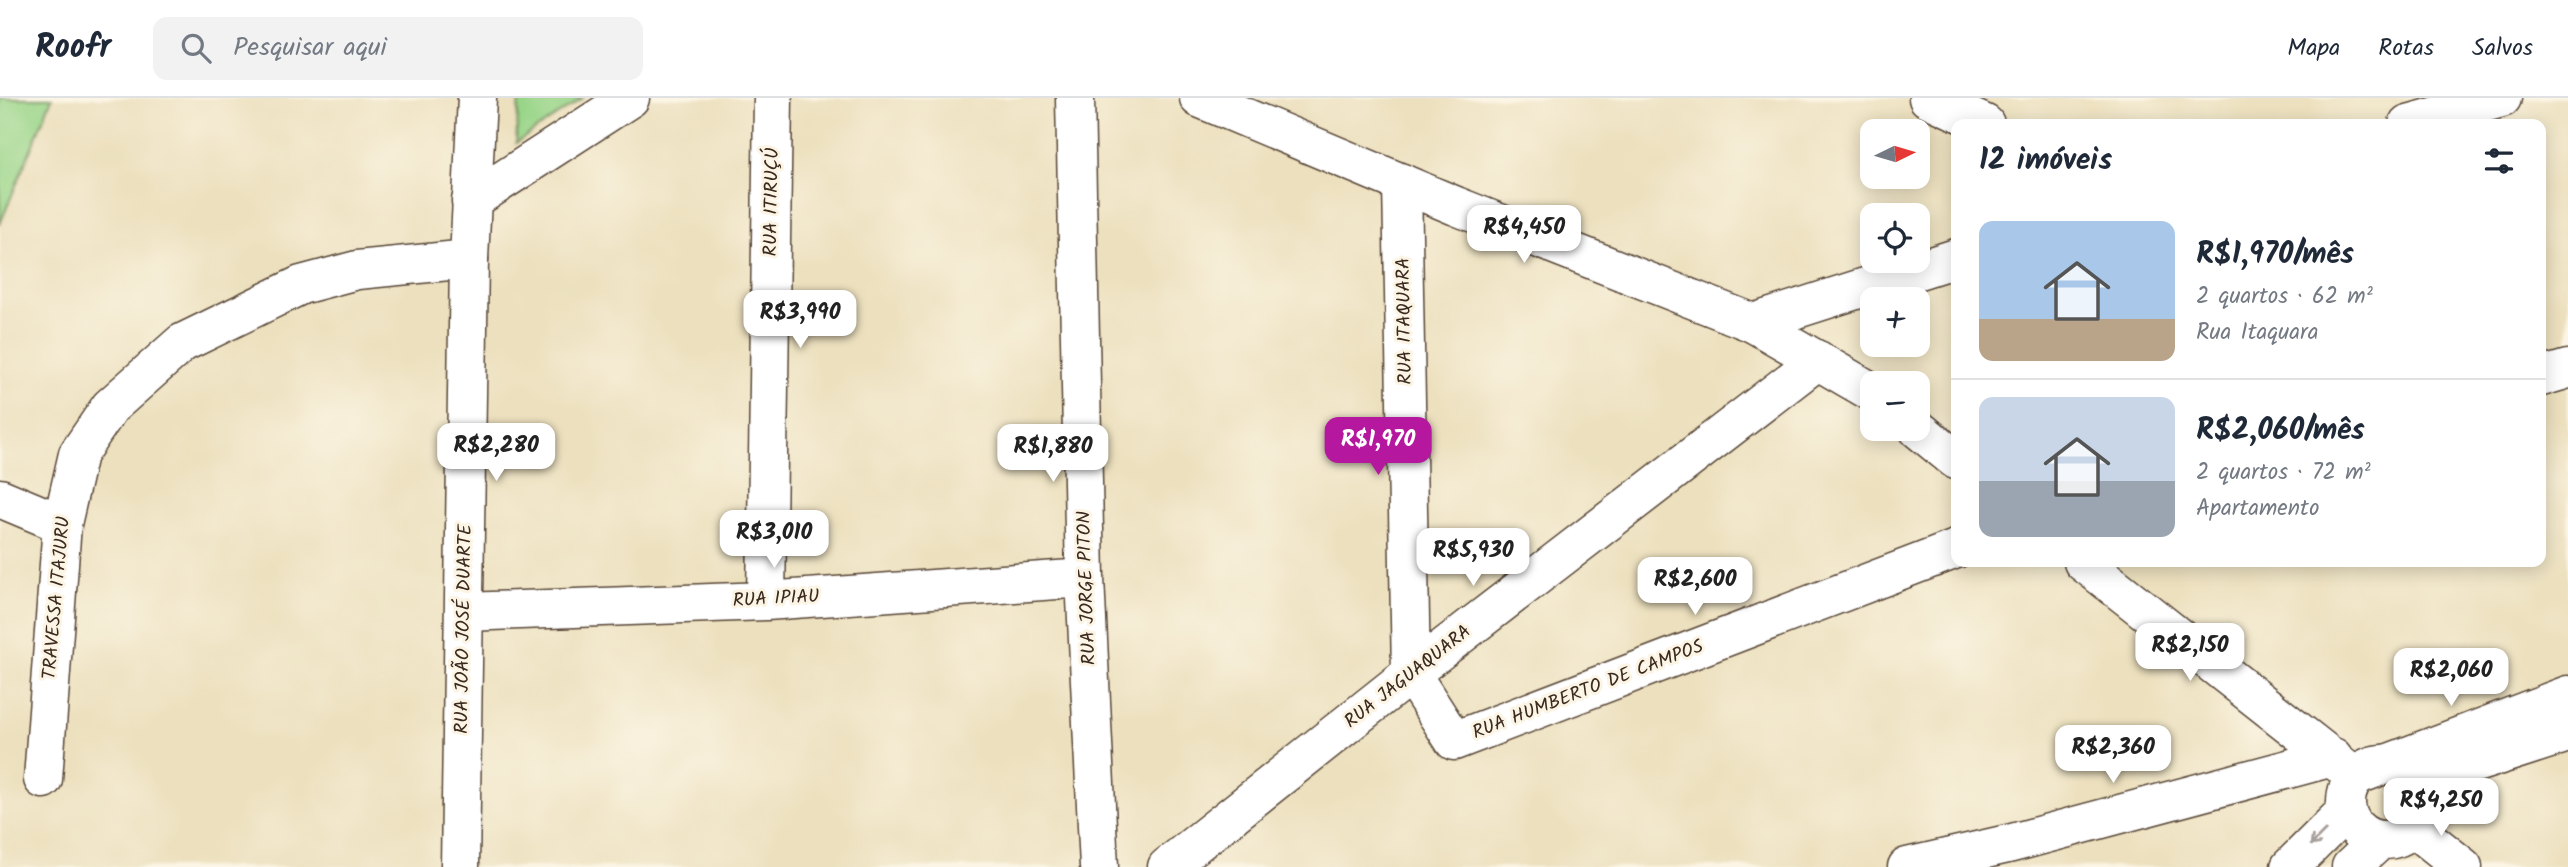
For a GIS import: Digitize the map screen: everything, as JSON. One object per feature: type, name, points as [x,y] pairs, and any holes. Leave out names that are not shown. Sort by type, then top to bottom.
[{"type":"street","name":"RUA JOÃO JOSÉ DUARTE","points":[[460,867],[466,612],[469,259],[477,98]]},
{"type":"street","points":[[471,201],[630,98]]},
{"type":"street","name":"RUA ITIRUÇÚ","points":[[766,601],[773,98]]},
{"type":"street","name":"RUA JORGE PITON","points":[[1075,98],[1085,578],[1099,867]]},
{"type":"street","points":[[1199,98],[1402,183],[1753,323],[1860,385]]},
{"type":"street","points":[[2426,119],[2502,98]]},
{"type":"street","points":[[1942,100],[1976,119]]},
{"type":"street","name":"RUA ITAQUARA","points":[[1402,183],[1411,674]]},
{"type":"street","name":"TRAVESSA ITAJURU","points":[[43,779],[62,524],[78,454],[110,407],[183,343],[301,285],[356,270],[469,259]]},
{"type":"street","points":[[1753,323],[1951,260]]},
{"type":"street","name":"RUA JAGUAQUARA","points":[[1167,867],[1411,674],[1818,360]]},
{"type":"street","points":[[2546,376],[2568,369]]},
{"type":"street","points":[[1930,439],[1951,456]]},
{"type":"street","points":[[0,498],[62,524]]},
{"type":"street","name":"RUA HUMBERTO DE CAMPOS","points":[[1411,674],[1454,741],[1951,551]]},
{"type":"street","points":[[2090,567],[2368,778],[2422,806],[2397,833],[2351,867]]},
{"type":"street","name":"RUA IPIAU","points":[[466,612],[766,601],[1085,578]]},
{"type":"street","points":[[2290,867],[2368,778],[2568,695]]},
{"type":"street","points":[[1907,867],[2012,843],[2368,778],[2568,733]]},
{"type":"street","points":[[2368,778],[2359,830],[2397,833],[2463,867]]},
{"type":"street","points":[[1980,867],[2012,843]]},
{"type":"green space","points":[[0,98],[52,98],[0,224]]},
{"type":"green space","points":[[519,98],[583,98],[516,143]]}]
